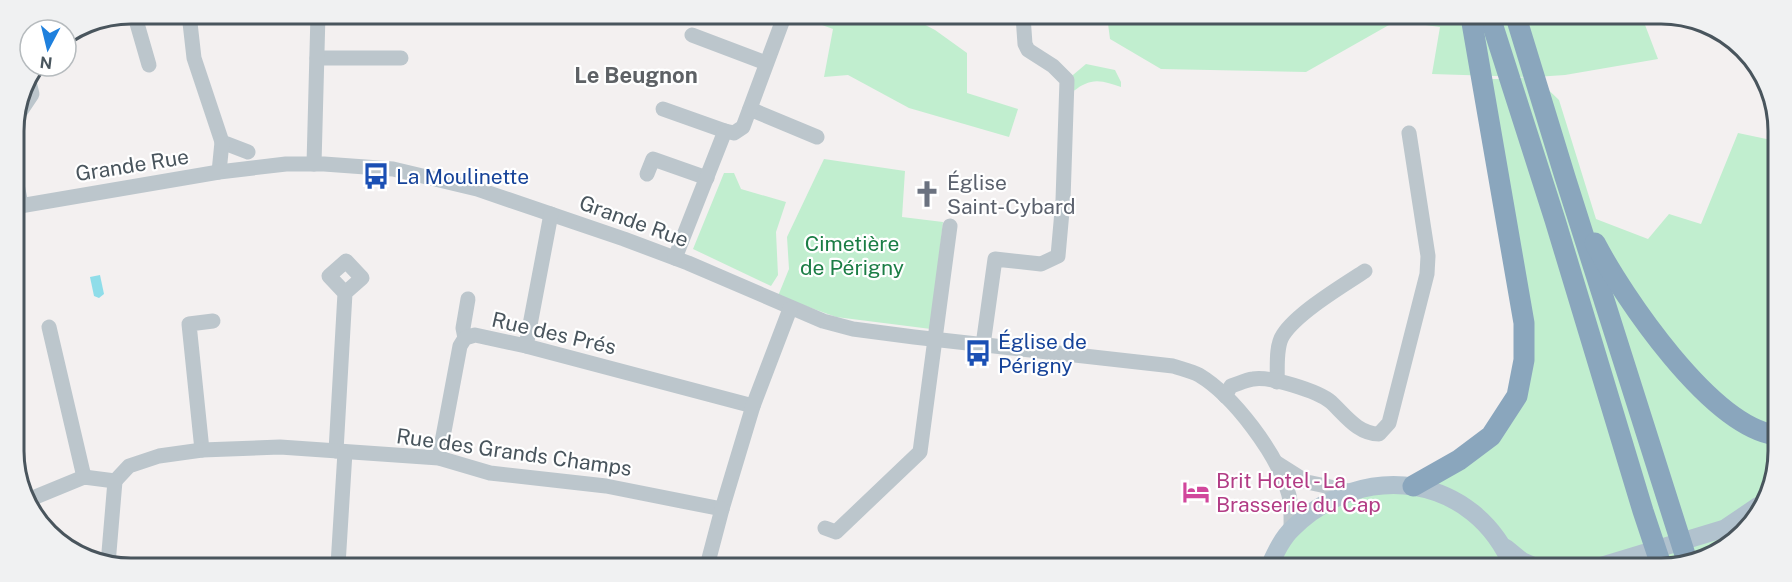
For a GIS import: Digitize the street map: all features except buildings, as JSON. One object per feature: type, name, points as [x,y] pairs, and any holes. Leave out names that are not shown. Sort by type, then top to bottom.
[{"type":"highway","points":[[1413,486],[1459,460],[1491,436],[1517,396],[1524,360],[1524,322],[1472,24]]},
{"type":"highway","points":[[1492,24],[1659,558]]},
{"type":"highway","points":[[1518,24],[1685,555]]},
{"type":"highway","points":[[1565,177],[1590,232],[1620,287],[1672,355],[1725,410],[1755,429],[1768,433]]},
{"type":"main road","points":[[1274,558],[1291,529],[1325,502],[1349,491],[1374,485],[1413,486],[1447,496],[1480,518],[1505,547],[1518,558]]},
{"type":"main road","points":[[1717,530],[1750,511]]},
{"type":"main road","points":[[1631,558],[1717,530],[1737,527]]},
{"type":"main road","points":[[1505,547],[1510,558]]},
{"type":"street","points":[[137,24],[148,65]]},
{"type":"street","points":[[190,24],[194,58],[222,142],[219,172]]},
{"type":"street","points":[[315,164],[318,24]]},
{"type":"street","points":[[663,109],[725,131],[734,133],[743,127],[781,24]]},
{"type":"street","points":[[983,345],[995,259],[1041,264],[1058,256],[1063,200],[1067,80],[1053,66],[1028,50],[1024,44],[1023,24]]},
{"type":"street","points":[[692,35],[766,63]]},
{"type":"street","points":[[317,58],[401,58]]},
{"type":"street","points":[[750,109],[817,137]]},
{"type":"street","points":[[675,258],[725,131]]},
{"type":"street","points":[[1225,396],[1231,386],[1254,378],[1300,386],[1329,400],[1367,434],[1379,434],[1389,423],[1427,274],[1428,256],[1409,133]]},
{"type":"street","points":[[222,142],[248,152]]},
{"type":"street","points":[[647,174],[653,159],[707,178]]},
{"type":"street","name":"Grande Rue","points":[[24,205],[219,172],[286,164],[393,169],[477,189],[551,214],[675,258],[790,309],[853,329],[1173,366],[1199,375],[1225,396],[1246,419],[1277,463],[1289,493],[1291,529]]},
{"type":"street","points":[[526,346],[551,214]]},
{"type":"street","points":[[825,528],[836,532],[920,452],[950,226]]},
{"type":"street","points":[[1277,382],[1282,337],[1296,321],[1328,295],[1365,271]]},
{"type":"street","points":[[338,558],[345,293]]},
{"type":"street","points":[[465,338],[463,328],[468,299]]},
{"type":"street","points":[[709,558],[753,406],[790,309]]},
{"type":"street","points":[[202,450],[189,324],[213,321]]},
{"type":"street","points":[[50,327],[84,477]]},
{"type":"street","name":"Rue des Prés","points":[[439,458],[460,346],[465,338],[475,336],[526,346],[753,406]]},
{"type":"street","name":"Rue des Grands Champs","points":[[115,481],[129,466],[171,453],[280,447],[439,458],[490,473],[606,486],[722,509]]},
{"type":"street","name":"Grande Rue","points":[[1277,463],[1307,482],[1349,491]]},
{"type":"street","points":[[35,497],[84,477],[115,481],[109,555]]},
{"type":"green space","points":[[819,24],[923,24],[935,30],[967,53],[967,93],[1018,109],[1009,137],[909,108],[848,75],[824,77],[833,29]]},
{"type":"green space","points":[[1108,24],[1391,24],[1306,72],[1161,69],[1110,39]]},
{"type":"green space","points":[[1418,24],[1645,24],[1658,59],[1565,75],[1535,77],[1559,100],[1596,219],[1648,239],[1669,214],[1701,224],[1738,133],[1768,139],[1767,465],[1762,486],[1750,511],[1737,527],[1715,544],[1696,552],[1668,558],[1277,558],[1325,502],[1413,486],[1491,436],[1524,360],[1482,79],[1527,77],[1432,74],[1440,27]]},
{"type":"green space","points":[[1086,64],[1115,70],[1121,87],[1094,81],[1066,94],[1067,80]]},
{"type":"green space","name":"Cimetière de Périgny","points":[[824,159],[905,171],[902,217],[943,222],[931,329],[836,317],[778,296],[789,269],[787,237]]},
{"type":"green space","points":[[724,173],[734,173],[741,189],[786,202],[776,232],[778,275],[771,286],[693,249]]},
{"type":"water","points":[[100,275],[104,294],[99,298],[94,296],[90,277]]},
{"type":"place","name":"La Moulinette","points":[[376,176]]},
{"type":"place","name":"Église Saint-Cybard","points":[[927,194]]},
{"type":"place","name":"Église de Périgny","points":[[978,353]]},
{"type":"place","name":"Brit Hotel - La Brasserie du Cap","points":[[1196,492]]},
{"type":"district","name":"Le Beugnon","points":[[636,75]]}]
